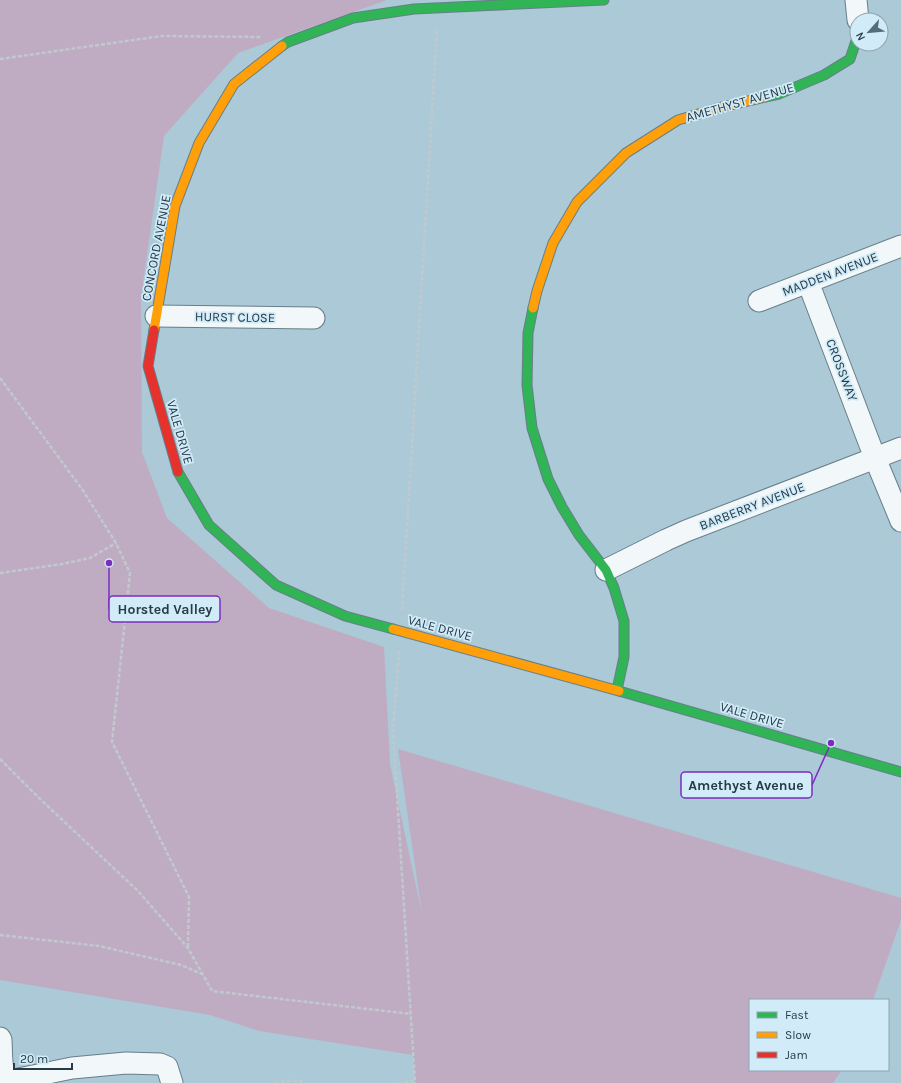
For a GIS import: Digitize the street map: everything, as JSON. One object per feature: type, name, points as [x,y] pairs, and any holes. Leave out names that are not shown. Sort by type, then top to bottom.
[{"type":"street","name":"CONCORD AVENUE","points":[[156,316],[175,206],[199,143],[234,84],[288,42],[354,18],[414,9],[604,0]]},
{"type":"street","points":[[856,0],[857,12]]},
{"type":"street","name":"AMETHYST AVENUE","points":[[617,690],[624,657],[624,621],[606,570],[579,535],[562,507],[548,479],[532,428],[527,385],[528,333],[537,291],[553,243],[577,202],[626,153],[678,120],[722,107],[779,94],[824,75],[850,59],[852,52]]},
{"type":"street","name":"MADDEN AVENUE","points":[[759,300],[901,246]]},
{"type":"street","name":"CROSSWAY","points":[[808,282],[875,458],[901,521]]},
{"type":"street","name":"HURST CLOSE","points":[[156,316],[314,318]]},
{"type":"street","name":"VALE DRIVE","points":[[156,316],[148,366],[176,469],[209,525],[276,585],[345,616],[617,690],[901,772]]},
{"type":"street","name":"BARBERRY AVENUE","points":[[606,570],[679,534],[901,448]]},
{"type":"street","points":[[0,1038],[1,1066],[5,1077],[9,1081],[72,1068],[126,1063],[145,1063],[160,1064],[167,1067],[172,1083]]},
{"type":"path","points":[[398,1083],[415,1082],[393,730],[401,631],[438,8]]},
{"type":"path","points":[[0,59],[162,36],[262,37]]},
{"type":"path","points":[[0,378],[82,489],[116,544],[130,573],[112,742],[189,897],[188,948]]},
{"type":"path","points":[[0,573],[62,564],[90,558],[116,544]]},
{"type":"path","points":[[0,759],[39,798],[138,891],[188,948],[212,991],[411,1014]]},
{"type":"path","points":[[0,935],[99,946],[181,965],[202,975]]},
{"type":"path","points":[[275,1083],[288,1080],[306,1083]]},
{"type":"shaded area","points":[[0,0],[387,0],[238,53],[164,136],[141,297],[142,452],[167,518],[269,608],[384,647],[390,764],[422,914],[398,749],[901,898],[901,920],[873,999],[749,999],[749,1071],[841,1071],[833,1083],[415,1083],[413,1055],[259,1031],[210,1015],[0,980]]},
{"type":"traffic: fast","points":[[282,46],[288,42],[353,18],[414,9],[604,0]]},
{"type":"traffic: fast","points":[[765,97],[779,94],[824,75],[850,59],[852,52]]},
{"type":"traffic: fast","points":[[533,308],[528,333],[527,385],[532,428],[548,479],[562,507],[579,535],[606,570],[614,588],[624,621],[624,657],[617,690]]},
{"type":"traffic: fast","points":[[178,472],[209,525],[276,585],[345,616],[393,629]]},
{"type":"traffic: fast","points":[[619,691],[901,772]]},
{"type":"traffic: slow","points":[[154,330],[175,206],[199,143],[234,84],[282,46]]},
{"type":"traffic: slow","points":[[533,308],[553,243],[577,202],[626,153],[678,120],[722,107],[765,97]]},
{"type":"traffic: slow","points":[[393,629],[619,691]]},
{"type":"traffic: jam","points":[[154,330],[148,366],[178,472]]},
{"type":"place","name":"Horsted Valley","points":[[109,563]]},
{"type":"place","name":"Amethyst Avenue","points":[[831,743]]}]
